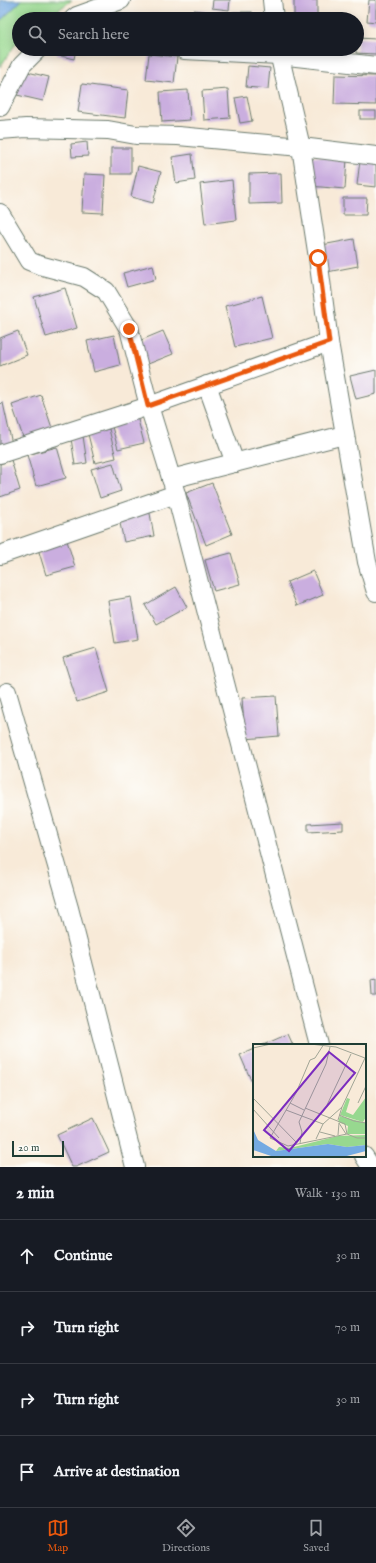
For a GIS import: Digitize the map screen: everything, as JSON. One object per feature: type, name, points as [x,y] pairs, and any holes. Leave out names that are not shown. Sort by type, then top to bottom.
[{"type":"street","points":[[88,12],[121,0]]},
{"type":"street","points":[[272,0],[273,12]]},
{"type":"street","points":[[0,107],[22,65],[31,56]]},
{"type":"street","points":[[279,56],[301,147],[344,435],[368,562],[376,592]]},
{"type":"street","points":[[306,56],[376,66]]},
{"type":"street","points":[[0,130],[26,128],[108,130],[136,136],[178,136],[301,147],[376,156]]},
{"type":"street","points":[[0,213],[29,261],[84,277],[106,291],[129,329],[148,406],[174,486],[319,1044]]},
{"type":"street","points":[[0,454],[148,406],[329,342]]},
{"type":"street","points":[[207,385],[234,463]]},
{"type":"street","points":[[0,555],[234,463],[344,435]]},
{"type":"street","points":[[7,692],[69,908],[135,1167]]},
{"type":"street","points":[[365,1157],[371,1167]]},
{"type":"green space","points":[[22,0],[72,0],[56,12],[12,12],[12,49],[0,67],[0,21]]},
{"type":"water","points":[[0,0],[22,0],[0,21]]},
{"type":"building","points":[[213,0],[230,0],[229,10],[212,8]]},
{"type":"building","points":[[294,0],[317,0],[317,12],[294,12]]},
{"type":"building","points":[[369,0],[376,0],[376,22],[367,21]]},
{"type":"building","points":[[194,10],[209,12],[194,12]]},
{"type":"building","points":[[364,38],[376,39],[376,54],[364,53]]},
{"type":"building","points":[[61,56],[75,56],[74,59]]},
{"type":"building","points":[[149,56],[177,57],[174,83],[146,80]]},
{"type":"building","points":[[248,66],[270,68],[268,89],[246,87]]},
{"type":"building","points":[[23,71],[49,77],[43,101],[17,95]]},
{"type":"building","points":[[335,75],[376,76],[376,105],[334,104]]},
{"type":"building","points":[[82,84],[128,90],[125,118],[78,112]]},
{"type":"building","points":[[228,89],[230,118],[204,120],[202,91]]},
{"type":"building","points":[[188,90],[190,120],[162,122],[160,92]]},
{"type":"building","points":[[247,96],[252,121],[240,123],[235,98]]},
{"type":"building","points":[[360,111],[376,111],[376,119],[360,119]]},
{"type":"building","points":[[87,142],[88,156],[72,157],[71,144]]},
{"type":"building","points":[[111,148],[131,148],[131,174],[111,174]]},
{"type":"building","points":[[192,154],[195,180],[176,183],[172,157]]},
{"type":"building","points":[[311,156],[347,159],[345,189],[309,186]]},
{"type":"building","points":[[360,160],[376,162],[376,187],[357,185]]},
{"type":"building","points":[[138,166],[161,172],[153,203],[131,197]]},
{"type":"building","points":[[281,173],[282,203],[249,204],[249,174]]},
{"type":"building","points":[[84,174],[105,175],[103,213],[82,212]]},
{"type":"building","points":[[232,180],[236,220],[205,224],[200,184]]},
{"type":"building","points":[[343,198],[367,198],[366,215],[343,215]]},
{"type":"building","points":[[354,239],[358,266],[327,272],[322,245]]},
{"type":"building","points":[[153,265],[156,279],[127,287],[123,273]]},
{"type":"building","points":[[65,288],[77,328],[46,337],[34,297]]},
{"type":"building","points":[[262,296],[272,338],[235,347],[225,306]]},
{"type":"building","points":[[18,331],[27,355],[0,366],[0,338]]},
{"type":"building","points":[[163,331],[173,354],[148,364],[139,341]]},
{"type":"building","points":[[114,335],[120,365],[94,372],[87,341]]},
{"type":"building","points":[[376,370],[376,394],[356,399],[350,376]]},
{"type":"building","points":[[41,395],[54,434],[25,443],[12,405]]},
{"type":"building","points":[[3,403],[12,444],[0,447],[0,404]]},
{"type":"building","points":[[137,416],[144,443],[118,449],[111,423]]},
{"type":"building","points":[[109,429],[116,458],[95,463],[88,434]]},
{"type":"building","points":[[83,436],[87,463],[75,465],[71,438]]},
{"type":"building","points":[[57,447],[66,478],[36,486],[27,455]]},
{"type":"building","points":[[11,460],[20,490],[0,497],[0,464]]},
{"type":"building","points":[[113,463],[121,491],[100,498],[91,469]]},
{"type":"building","points":[[212,483],[232,534],[206,545],[186,493]]},
{"type":"building","points":[[149,508],[154,536],[124,542],[118,514]]},
{"type":"building","points":[[65,534],[75,567],[46,575],[36,542]]},
{"type":"building","points":[[231,553],[240,584],[214,591],[205,560]]},
{"type":"building","points":[[313,571],[323,595],[297,606],[287,582]]},
{"type":"building","points":[[176,587],[187,607],[156,624],[145,605]]},
{"type":"building","points":[[131,597],[138,639],[115,643],[108,601]]},
{"type":"building","points":[[96,648],[109,692],[77,702],[63,658]]},
{"type":"building","points":[[276,696],[279,736],[245,739],[242,698]]},
{"type":"building","points":[[343,822],[343,830],[308,832],[308,824]]},
{"type":"building","points":[[376,979],[376,996],[372,996],[371,980]]},
{"type":"building","points":[[288,1034],[293,1044],[265,1044]]},
{"type":"building","points":[[253,1049],[253,1085],[240,1055]]},
{"type":"building","points":[[93,1118],[109,1152],[76,1167],[72,1167],[57,1135]]},
{"type":"route","points":[[129,329],[148,406],[329,342],[318,258]]}]
